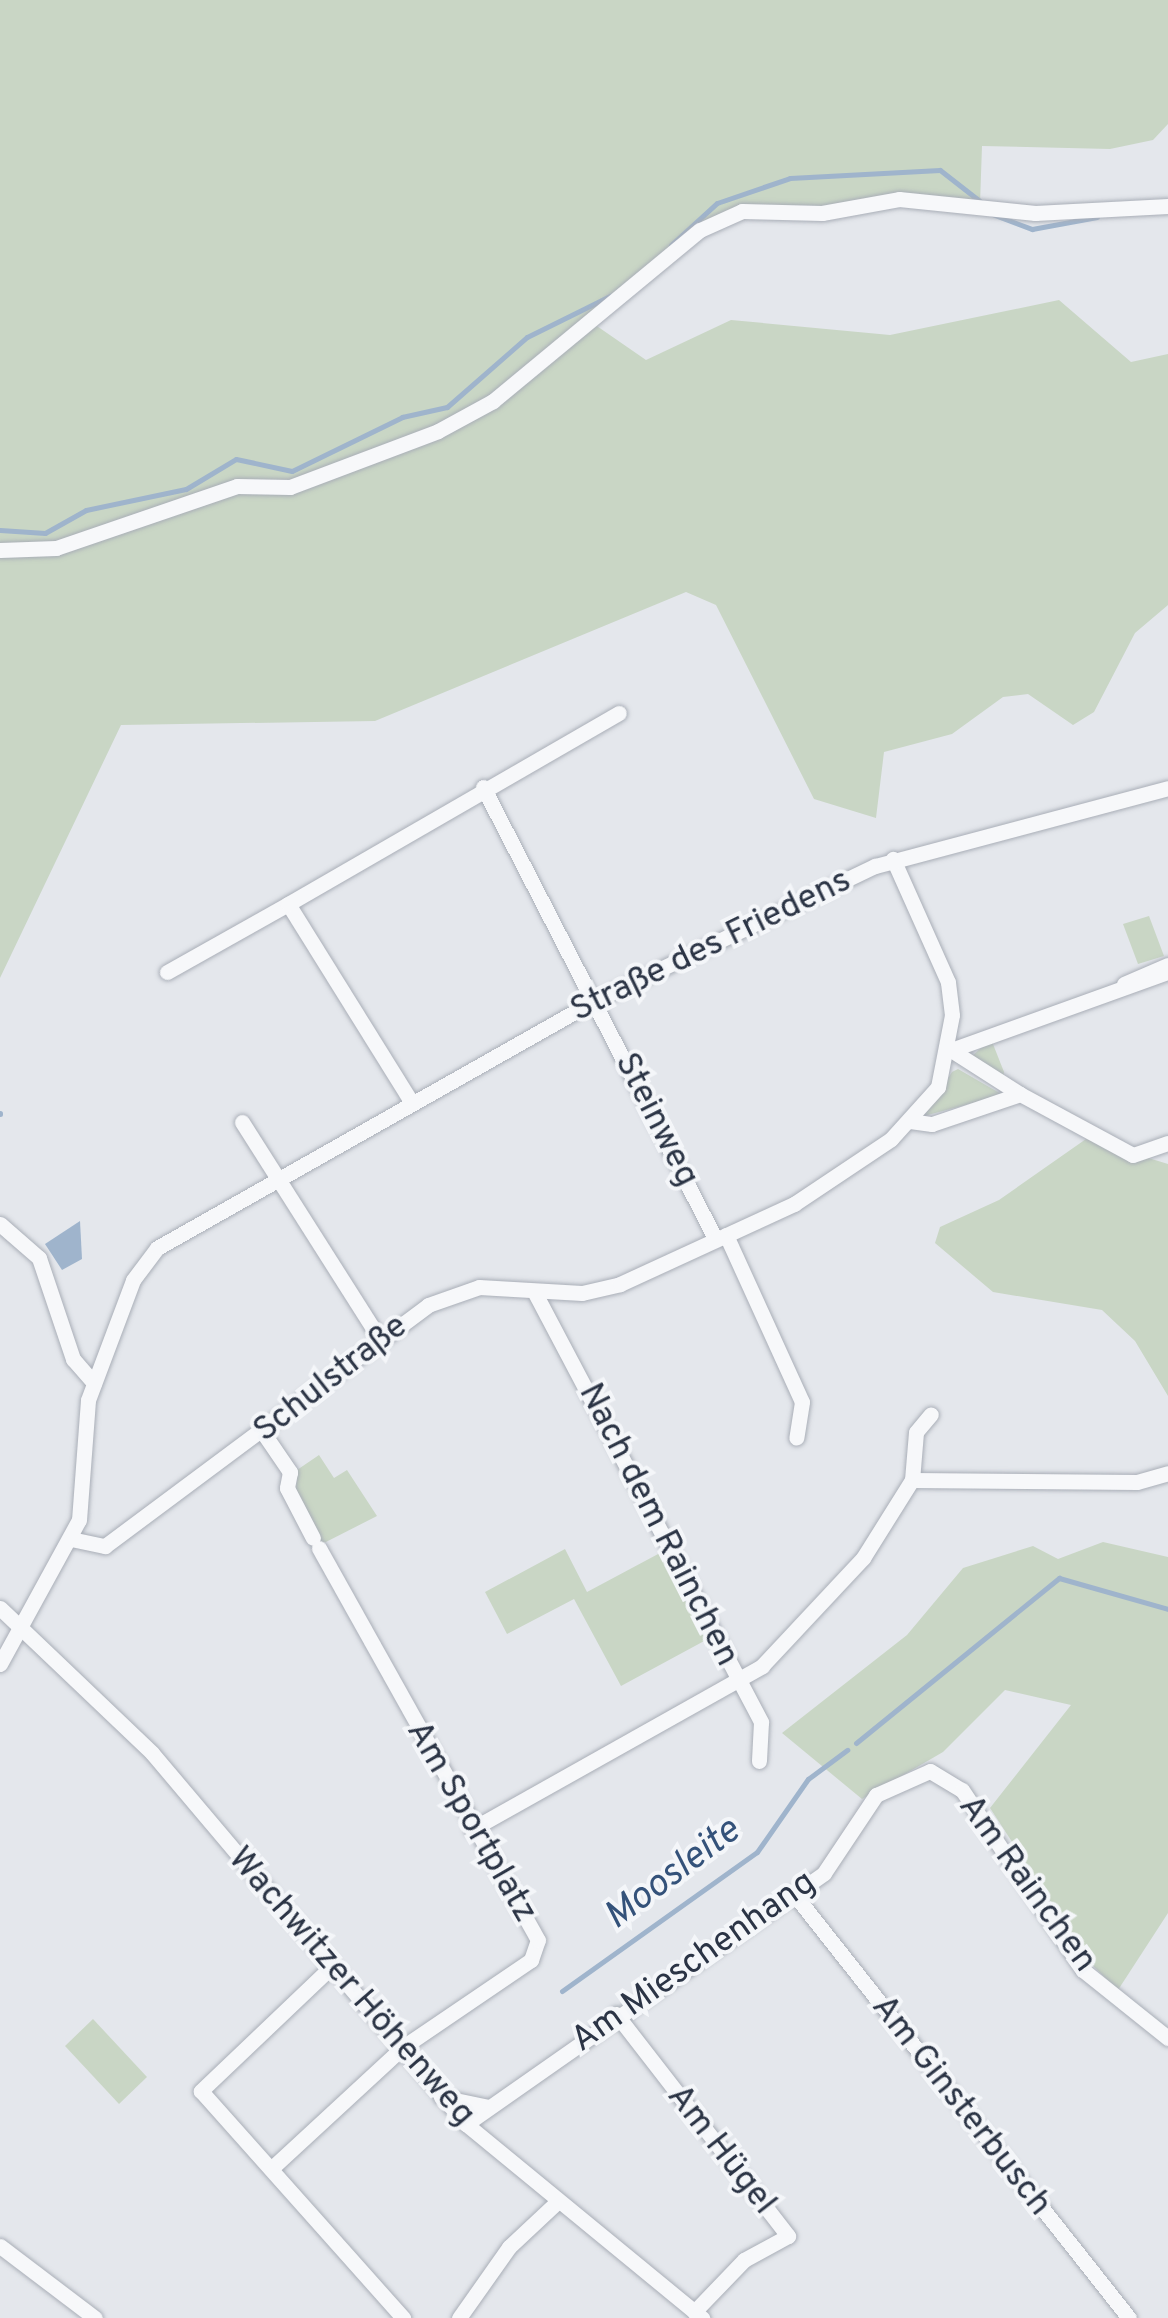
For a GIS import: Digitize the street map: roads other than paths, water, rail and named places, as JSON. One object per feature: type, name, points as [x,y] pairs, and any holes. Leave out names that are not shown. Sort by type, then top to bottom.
[{"type":"street","points":[[0,550],[56,548],[237,486],[290,487],[438,430],[493,400],[720,218],[899,199],[976,203],[1036,213],[1168,206]]},
{"type":"street","points":[[167,972],[483,787],[619,713]]},
{"type":"street","name":"Steinweg","points":[[483,787],[721,1237]]},
{"type":"street","name":"Straße des Friedens","points":[[0,1664],[23,1633],[71,1539],[94,1383],[150,1254],[594,1001],[893,860],[1168,788]]},
{"type":"street","name":"Schulstraße","points":[[71,1539],[105,1546],[262,1431],[378,1336],[463,1291],[535,1293],[620,1284],[794,1204],[910,1121],[938,1088],[951,1050],[948,982],[893,860]]},
{"type":"street","points":[[288,904],[412,1103]]},
{"type":"street","points":[[951,1050],[1168,965]]},
{"type":"street","points":[[1124,984],[1168,972]]},
{"type":"street","points":[[951,1050],[1020,1094],[1133,1154],[1168,1142]]},
{"type":"street","points":[[910,1121],[932,1124],[1020,1094]]},
{"type":"street","points":[[242,1122],[284,1176],[378,1336]]},
{"type":"street","points":[[0,1224],[39,1258],[72,1360],[94,1383]]},
{"type":"street","points":[[721,1237],[802,1402],[796,1438]]},
{"type":"street","name":"Nach dem Rainchen","points":[[535,1293],[765,1733],[758,1761]]},
{"type":"street","points":[[472,1829],[737,1683],[815,1615],[912,1480],[916,1432],[931,1414]]},
{"type":"street","name":"Am Sportplatz","points":[[262,1431],[290,1472],[287,1488],[316,1543],[472,1829],[538,1940],[532,1960],[403,2047],[273,2167]]},
{"type":"street","points":[[912,1480],[1136,1482],[1168,1473]]},
{"type":"street","name":"Wachwitzer Höhenweg","points":[[0,1608],[152,1753],[466,2124],[556,2203],[698,2315]]},
{"type":"street","name":"Am Mieschenhang","points":[[466,2124],[616,2014],[794,1894],[834,1862],[876,1795],[930,1771]]},
{"type":"street","name":"Am Rainchen","points":[[930,1771],[962,1790],[1082,1970],[1168,2038]]},
{"type":"street","name":"Am Ginsterbusch","points":[[794,1894],[1130,2318]]},
{"type":"street","points":[[331,1967],[200,2091],[273,2167],[403,2318]]},
{"type":"street","name":"Am Hügel","points":[[616,2014],[788,2236],[744,2260],[698,2315]]},
{"type":"street","points":[[441,2097],[490,2107]]},
{"type":"street","points":[[459,2318],[509,2248],[556,2203]]},
{"type":"street","points":[[0,2246],[95,2318]]},
{"type":"water","points":[[80,1221],[82,1259],[62,1270],[45,1244]]},
{"type":"waterway","points":[[671,245],[717,203],[790,178],[940,170],[981,202]]},
{"type":"waterway","points":[[992,214],[1032,229],[1097,217]]},
{"type":"waterway","points":[[0,530],[45,533],[86,510],[186,489],[236,459],[292,471],[402,417],[447,407],[527,337],[610,296]]},
{"type":"waterway","name":"Moosleite","points":[[856,1743],[1059,1578],[1168,1609]]},
{"type":"waterway","name":"Moosleite","points":[[562,1991],[757,1852],[808,1779],[847,1750]]}]
